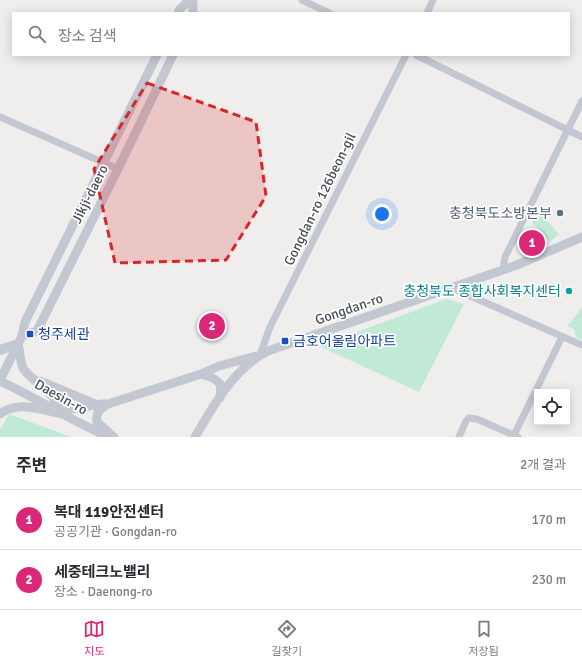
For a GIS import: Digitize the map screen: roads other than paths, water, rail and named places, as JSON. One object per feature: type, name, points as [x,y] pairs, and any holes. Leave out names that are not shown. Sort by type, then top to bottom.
[{"type":"main road","points":[[0,350],[20,340]]},
{"type":"street","points":[[178,12],[191,0]]},
{"type":"street","points":[[191,0],[193,12]]},
{"type":"street","points":[[302,0],[327,12]]},
{"type":"street","points":[[427,12],[433,0]]},
{"type":"street","name":"Jikji-daero","points":[[0,380],[20,340],[25,322],[104,163],[134,98],[156,56]]},
{"type":"street","name":"Jikji-daero","points":[[20,340],[37,331],[173,56]]},
{"type":"street","name":"Gongdan-ro 126beon-gil","points":[[260,355],[270,327],[406,56]]},
{"type":"street","points":[[418,56],[582,137]]},
{"type":"street","points":[[503,270],[504,257],[582,101]]},
{"type":"street","points":[[0,116],[118,169]]},
{"type":"street","name":"Gongdan-ro","points":[[260,355],[503,270],[582,237]]},
{"type":"street","points":[[452,288],[582,345]]},
{"type":"street","points":[[459,437],[466,421],[469,418],[477,419],[516,436],[562,337]]},
{"type":"street","points":[[20,340],[22,365],[30,376],[49,392],[62,414]]},
{"type":"street","points":[[114,437],[97,422],[96,417],[100,409],[108,404],[201,374],[220,366],[260,355]]},
{"type":"street","points":[[195,437],[207,416],[240,372],[260,355]]},
{"type":"street","points":[[201,374],[216,379],[221,385],[220,398]]},
{"type":"street","points":[[30,376],[96,404]]},
{"type":"street","name":"Daesin-ro","points":[[0,380],[108,437]]},
{"type":"street","points":[[0,414],[11,407],[18,406],[26,406],[62,414],[70,408],[96,404],[108,404]]},
{"type":"place","name":"충청북도소방본부","points":[[560,213]]},
{"type":"place","name":"복대 119안전센터","points":[[532,243]]},
{"type":"place","name":"충청북도 종합사회복지센터","points":[[569,291]]},
{"type":"place","name":"세중테크노밸리","points":[[212,326]]},
{"type":"place","name":"청주세관","points":[[30,334]]},
{"type":"place","name":"금호어울림아파트","points":[[285,341]]}]
